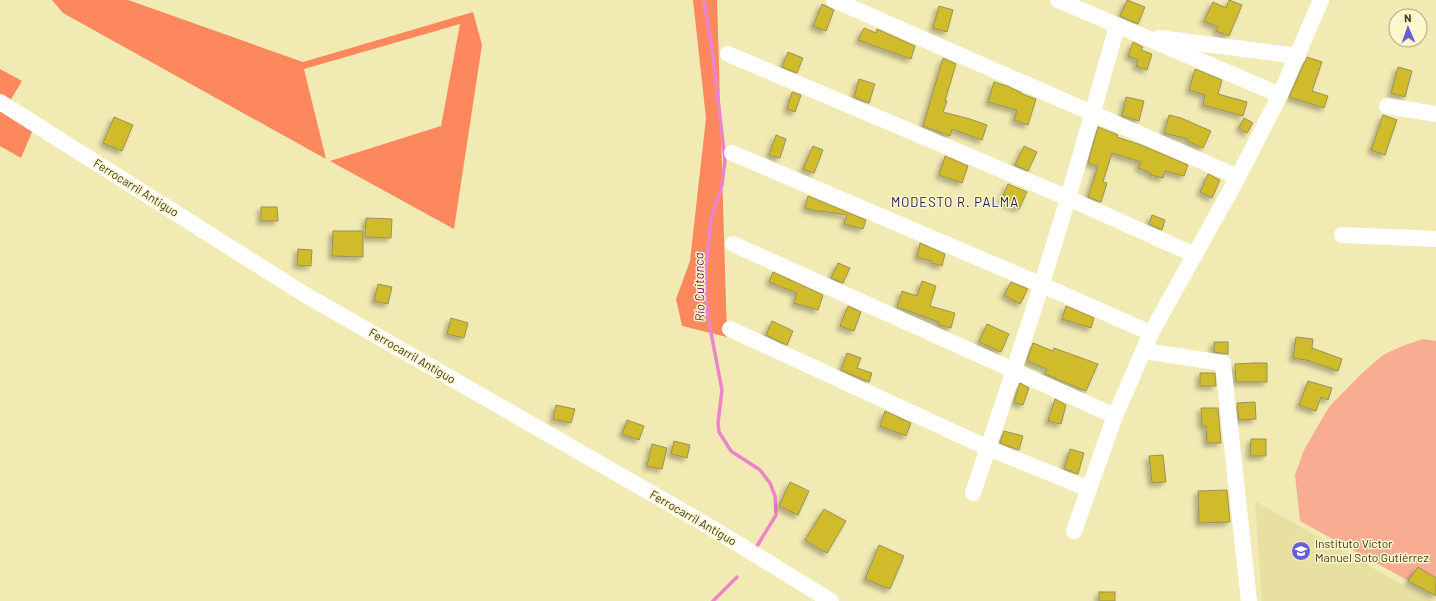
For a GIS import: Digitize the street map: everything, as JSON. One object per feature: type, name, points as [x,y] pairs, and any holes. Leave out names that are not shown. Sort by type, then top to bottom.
[{"type":"street","points":[[834,0],[1238,177]]},
{"type":"street","points":[[1058,0],[1280,95]]},
{"type":"street","points":[[1074,531],[1115,416],[1152,333],[1238,177],[1280,95],[1321,0]]},
{"type":"street","points":[[973,493],[1042,285],[1117,26]]},
{"type":"street","points":[[1140,36],[1298,56]]},
{"type":"street","points":[[728,54],[1068,198],[1195,254]]},
{"type":"street","name":"Ferrocarril Antiguo","points":[[0,102],[304,294],[712,528],[831,601]]},
{"type":"street","points":[[1387,106],[1436,114]]},
{"type":"street","points":[[732,153],[1152,333]]},
{"type":"street","points":[[1342,235],[1436,239]]},
{"type":"street","points":[[733,244],[1115,416]]},
{"type":"street","points":[[730,329],[988,448],[1089,489]]},
{"type":"street","points":[[1144,351],[1223,363],[1249,601]]},
{"type":"shaded area","points":[[52,0],[128,0],[303,62],[473,12],[482,45],[454,229],[330,161],[441,126],[460,24],[304,69],[326,159],[63,13]]},
{"type":"shaded area","points":[[693,0],[717,0],[727,337],[682,326],[676,299],[690,261],[706,118]]},
{"type":"shaded area","points":[[0,69],[22,81],[7,106],[35,125],[21,158],[0,146]]},
{"type":"shaded area","points":[[1423,339],[1436,341],[1436,596],[1300,521],[1295,475],[1304,450],[1329,407],[1361,374],[1383,355],[1402,346]]},
{"type":"shaded area","name":"Instituto Víctor Manuel Soto Gutiérrez","points":[[1255,501],[1431,601],[1262,601]]},
{"type":"building","points":[[1127,0],[1145,7],[1138,24],[1120,16]]},
{"type":"building","points":[[1229,0],[1242,5],[1229,36],[1216,31],[1218,27],[1204,21],[1213,2],[1226,8]]},
{"type":"building","points":[[822,4],[834,10],[826,31],[813,26]]},
{"type":"building","points":[[939,6],[953,10],[947,32],[933,28]]},
{"type":"building","points":[[864,28],[876,33],[877,29],[915,46],[911,59],[858,40]]},
{"type":"building","points":[[1133,42],[1143,47],[1141,50],[1152,54],[1147,70],[1136,66],[1138,60],[1128,56]]},
{"type":"building","points":[[788,52],[803,58],[797,73],[782,67]]},
{"type":"building","points":[[1307,57],[1322,62],[1312,91],[1328,96],[1324,108],[1289,97]]},
{"type":"building","points":[[943,58],[956,64],[943,112],[987,125],[982,140],[952,129],[950,136],[923,126]]},
{"type":"building","points":[[1398,67],[1412,71],[1405,97],[1391,93]]},
{"type":"building","points":[[1195,69],[1222,80],[1218,94],[1247,102],[1243,116],[1203,105],[1205,95],[1189,90]]},
{"type":"building","points":[[859,79],[875,84],[869,103],[854,97]]},
{"type":"building","points":[[994,82],[1036,99],[1028,125],[1014,120],[1017,110],[988,102]]},
{"type":"building","points":[[792,92],[801,95],[795,112],[787,109]]},
{"type":"building","points":[[1126,97],[1144,101],[1139,121],[1122,116]]},
{"type":"building","points":[[1169,115],[1181,118],[1211,131],[1203,148],[1187,141],[1188,139],[1164,133]]},
{"type":"building","points":[[1383,115],[1397,120],[1385,155],[1371,150]]},
{"type":"building","points":[[114,117],[133,125],[122,151],[103,143]]},
{"type":"building","points":[[1244,118],[1253,123],[1247,133],[1239,128]]},
{"type":"building","points":[[1098,127],[1118,135],[1117,137],[1141,145],[1188,165],[1184,176],[1165,171],[1163,178],[1150,175],[1151,173],[1138,168],[1141,162],[1112,153],[1103,182],[1107,183],[1101,202],[1088,197],[1098,166],[1088,163]]},
{"type":"building","points":[[776,135],[786,139],[780,158],[769,155]]},
{"type":"building","points":[[813,146],[823,150],[814,173],[803,169]]},
{"type":"building","points":[[1024,146],[1037,152],[1028,171],[1015,165]]},
{"type":"building","points":[[945,156],[968,166],[962,183],[939,175]]},
{"type":"building","points":[[1208,174],[1220,180],[1212,198],[1200,192]]},
{"type":"building","points":[[1008,184],[1027,192],[1019,209],[1001,201]]},
{"type":"building","points":[[808,196],[866,220],[863,229],[844,224],[847,215],[820,212],[805,208]]},
{"type":"building","points":[[261,207],[277,207],[278,221],[261,221]]},
{"type":"building","points":[[1152,215],[1165,220],[1162,230],[1149,224]]},
{"type":"building","points":[[366,218],[392,219],[391,238],[365,237]]},
{"type":"building","points":[[333,231],[363,231],[363,257],[332,256]]},
{"type":"building","points":[[920,243],[945,254],[942,266],[932,263],[932,261],[917,257]]},
{"type":"building","points":[[298,249],[312,250],[311,266],[297,265]]},
{"type":"building","points":[[838,263],[850,268],[843,283],[831,278]]},
{"type":"building","points":[[773,272],[823,295],[818,310],[794,303],[797,293],[769,282]]},
{"type":"building","points":[[922,281],[936,286],[930,306],[955,313],[951,328],[939,325],[939,322],[897,307],[902,291],[917,296]]},
{"type":"building","points":[[1011,282],[1028,289],[1020,304],[1004,295]]},
{"type":"building","points":[[378,284],[392,287],[388,304],[374,301]]},
{"type":"building","points":[[848,306],[861,312],[854,331],[840,326]]},
{"type":"building","points":[[1066,306],[1094,318],[1091,328],[1062,319]]},
{"type":"building","points":[[451,318],[468,323],[464,338],[447,334]]},
{"type":"building","points":[[772,321],[793,331],[787,345],[766,335]]},
{"type":"building","points":[[987,324],[1009,334],[1001,352],[979,342]]},
{"type":"building","points":[[1296,337],[1313,339],[1312,348],[1342,359],[1338,371],[1306,360],[1293,358]]},
{"type":"building","points":[[1214,342],[1228,342],[1228,354],[1214,352]]},
{"type":"building","points":[[1033,343],[1053,351],[1054,348],[1098,364],[1086,391],[1045,374],[1047,369],[1027,361]]},
{"type":"building","points":[[847,353],[861,358],[857,368],[872,373],[869,382],[841,370]]},
{"type":"building","points":[[1267,363],[1267,382],[1236,382],[1235,364]]},
{"type":"building","points":[[1200,373],[1215,373],[1216,386],[1200,386]]},
{"type":"building","points":[[1308,381],[1332,388],[1328,400],[1321,397],[1316,411],[1299,405]]},
{"type":"building","points":[[1020,383],[1029,388],[1023,405],[1014,402]]},
{"type":"building","points":[[1055,399],[1066,405],[1061,424],[1048,421]]},
{"type":"building","points":[[1255,402],[1256,419],[1239,420],[1237,403]]},
{"type":"building","points":[[556,405],[575,409],[571,423],[553,419]]},
{"type":"building","points":[[1201,408],[1218,408],[1221,443],[1207,443],[1206,426],[1202,426]]},
{"type":"building","points":[[885,411],[911,423],[906,436],[880,426]]},
{"type":"building","points":[[627,420],[644,426],[639,440],[622,434]]},
{"type":"building","points":[[1004,431],[1023,436],[1019,450],[1000,443]]},
{"type":"building","points":[[1251,439],[1266,439],[1266,456],[1250,456]]},
{"type":"building","points":[[674,441],[690,445],[687,458],[671,454]]},
{"type":"building","points":[[652,444],[667,448],[662,469],[647,466]]},
{"type":"building","points":[[1070,449],[1084,453],[1078,474],[1064,469]]},
{"type":"building","points":[[1163,455],[1166,482],[1152,483],[1149,456]]},
{"type":"building","points":[[790,482],[809,491],[798,515],[779,506]]},
{"type":"building","points":[[1227,490],[1230,522],[1199,523],[1198,491]]},
{"type":"building","points":[[824,509],[846,521],[827,553],[805,540]]},
{"type":"building","points":[[879,545],[904,556],[890,589],[865,579]]},
{"type":"building","points":[[1418,567],[1436,578],[1436,596],[1408,581]]},
{"type":"building","points":[[1099,592],[1115,592],[1115,601],[1099,601]]},
{"type":"waterway","name":"Río Cuitanca","points":[[704,0],[713,56],[725,160],[722,185],[711,219],[705,292],[708,317],[722,390],[718,423],[719,432],[731,451],[760,470],[770,483],[775,496],[776,515],[757,546]]},
{"type":"waterway","name":"Río Cuitanca","points":[[713,601],[737,577]]},
{"type":"place","name":"Instituto Víctor Manuel Soto Gutiérrez","points":[[1301,551]]},
{"type":"district","name":"MODESTO R. PALMA","points":[[955,202]]}]
